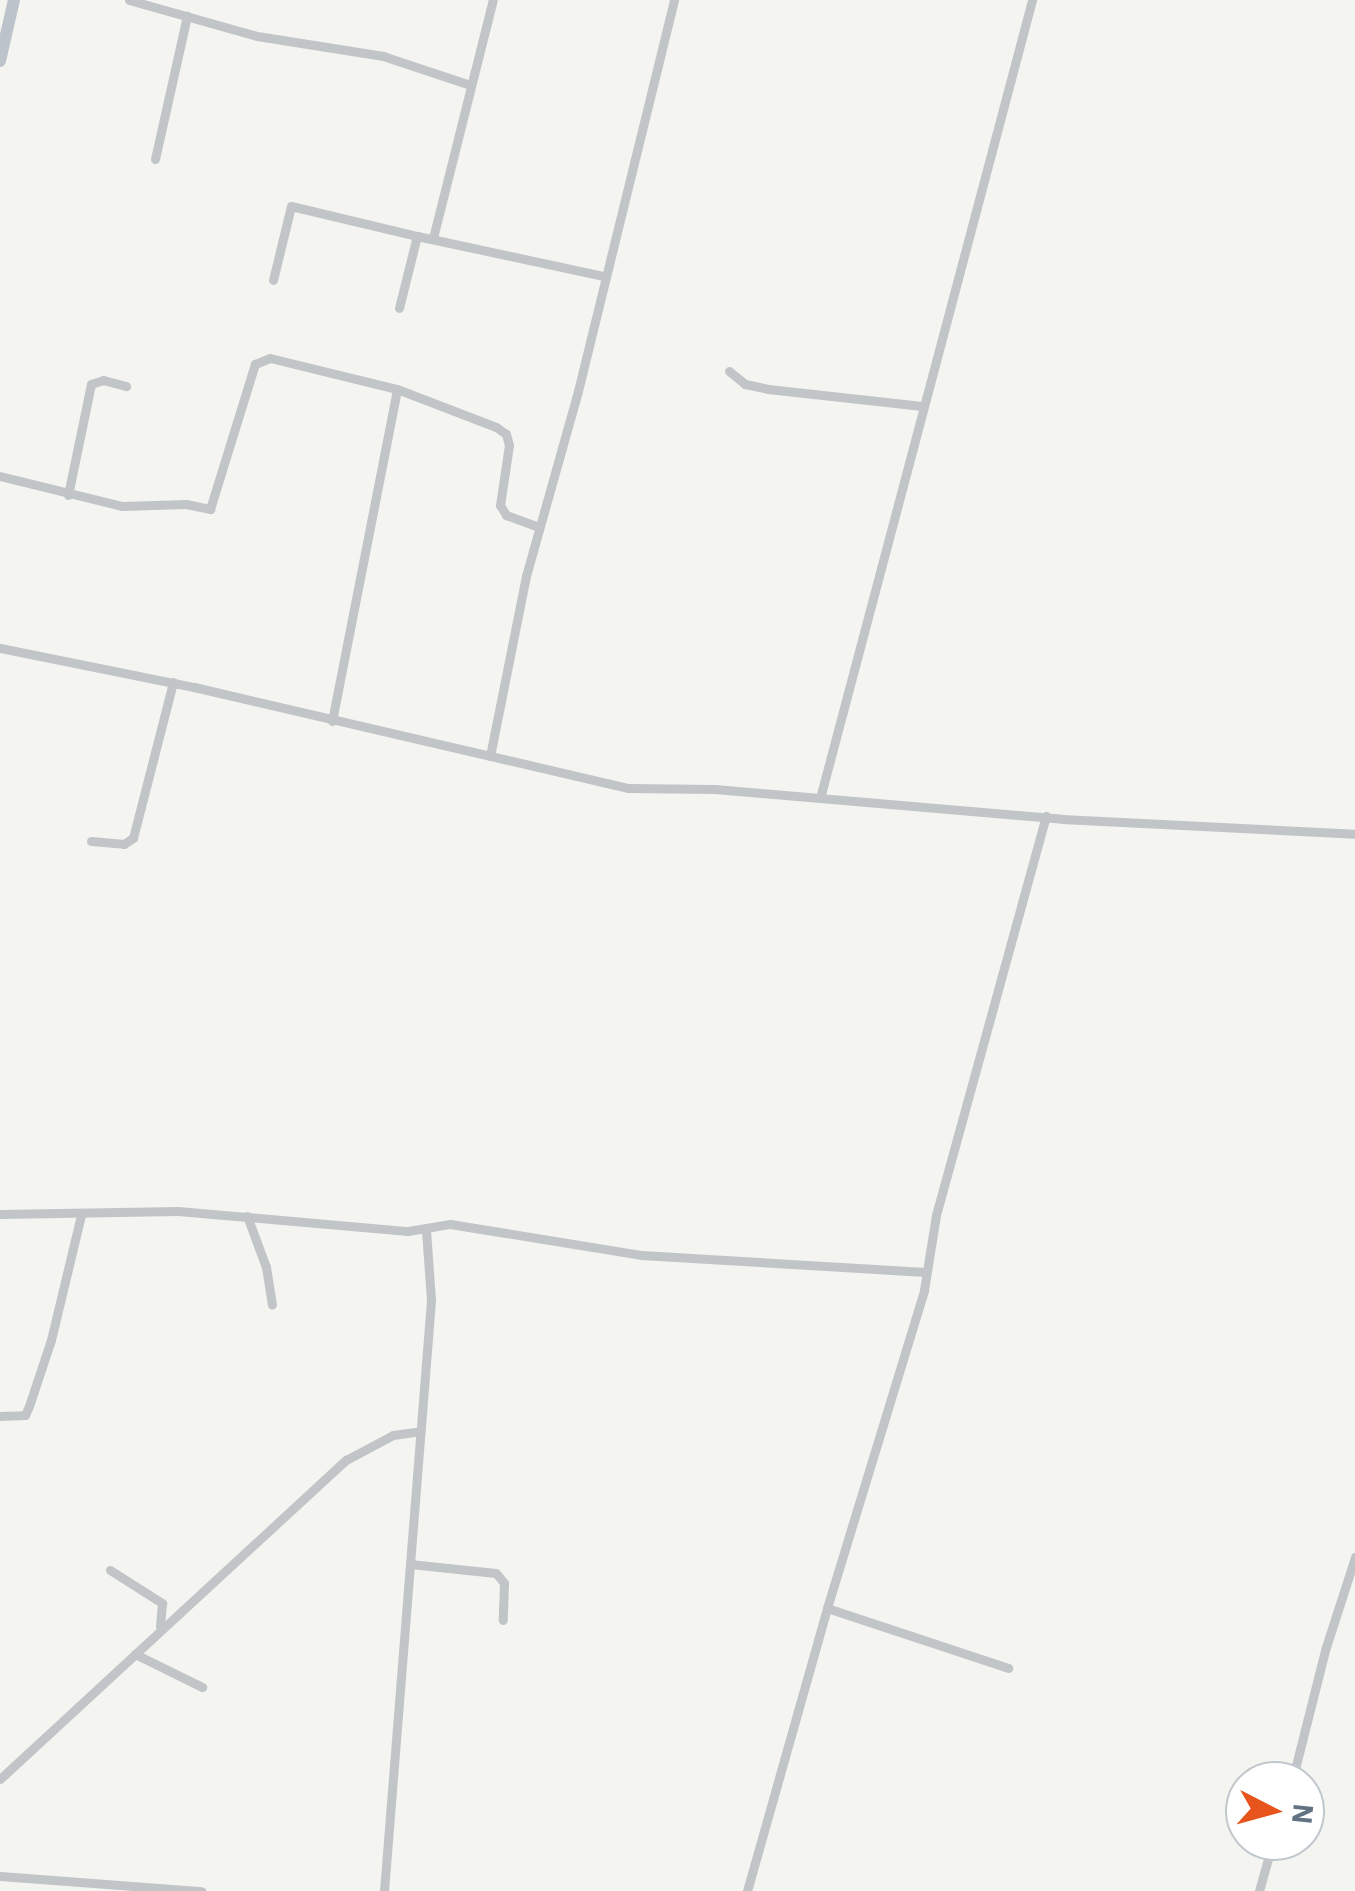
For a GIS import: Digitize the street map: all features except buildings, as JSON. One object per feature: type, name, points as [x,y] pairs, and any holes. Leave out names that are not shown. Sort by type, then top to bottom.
[{"type":"main road","points":[[0,61],[5,17],[14,0]]},
{"type":"street","points":[[130,0],[257,36],[383,56],[470,85]]},
{"type":"street","points":[[433,238],[494,0]]},
{"type":"street","points":[[490,756],[539,526],[578,391],[602,276],[674,0]]},
{"type":"street","points":[[820,798],[1032,0]]},
{"type":"street","points":[[155,160],[187,16]]},
{"type":"street","points":[[274,280],[291,206],[602,276]]},
{"type":"street","points":[[398,308],[417,236]]},
{"type":"street","points":[[0,476],[122,506],[186,504],[210,510],[257,360],[300,363],[397,389],[480,419],[506,434],[500,505],[506,515],[539,526]]},
{"type":"street","points":[[729,371],[746,384],[768,389],[922,406]]},
{"type":"street","points":[[68,494],[92,384],[103,380],[126,386]]},
{"type":"street","points":[[332,721],[397,389]]},
{"type":"street","points":[[0,648],[173,682],[628,788],[715,788],[1046,816],[1355,834]]},
{"type":"street","points":[[91,841],[124,844],[133,838],[173,682]]},
{"type":"street","points":[[747,1891],[827,1608],[913,1329],[924,1272],[1046,816]]},
{"type":"street","points":[[0,1214],[81,1215],[150,1210],[426,1230],[450,1224],[641,1255],[924,1272]]},
{"type":"street","points":[[0,1416],[25,1415],[29,1406],[51,1340],[81,1215]]},
{"type":"street","points":[[246,1216],[266,1267],[272,1306]]},
{"type":"street","points":[[384,1891],[432,1287],[426,1230]]},
{"type":"street","points":[[0,1779],[346,1460],[394,1435],[421,1431]]},
{"type":"street","points":[[1298,1761],[1355,1557]]},
{"type":"street","points":[[410,1564],[496,1573],[504,1583],[503,1620]]},
{"type":"street","points":[[110,1570],[165,1607],[153,1636]]},
{"type":"street","points":[[827,1608],[1008,1668]]},
{"type":"street","points":[[135,1654],[202,1687]]},
{"type":"street","points":[[1259,1891],[1267,1861]]},
{"type":"street","points":[[0,1876],[201,1891]]}]
